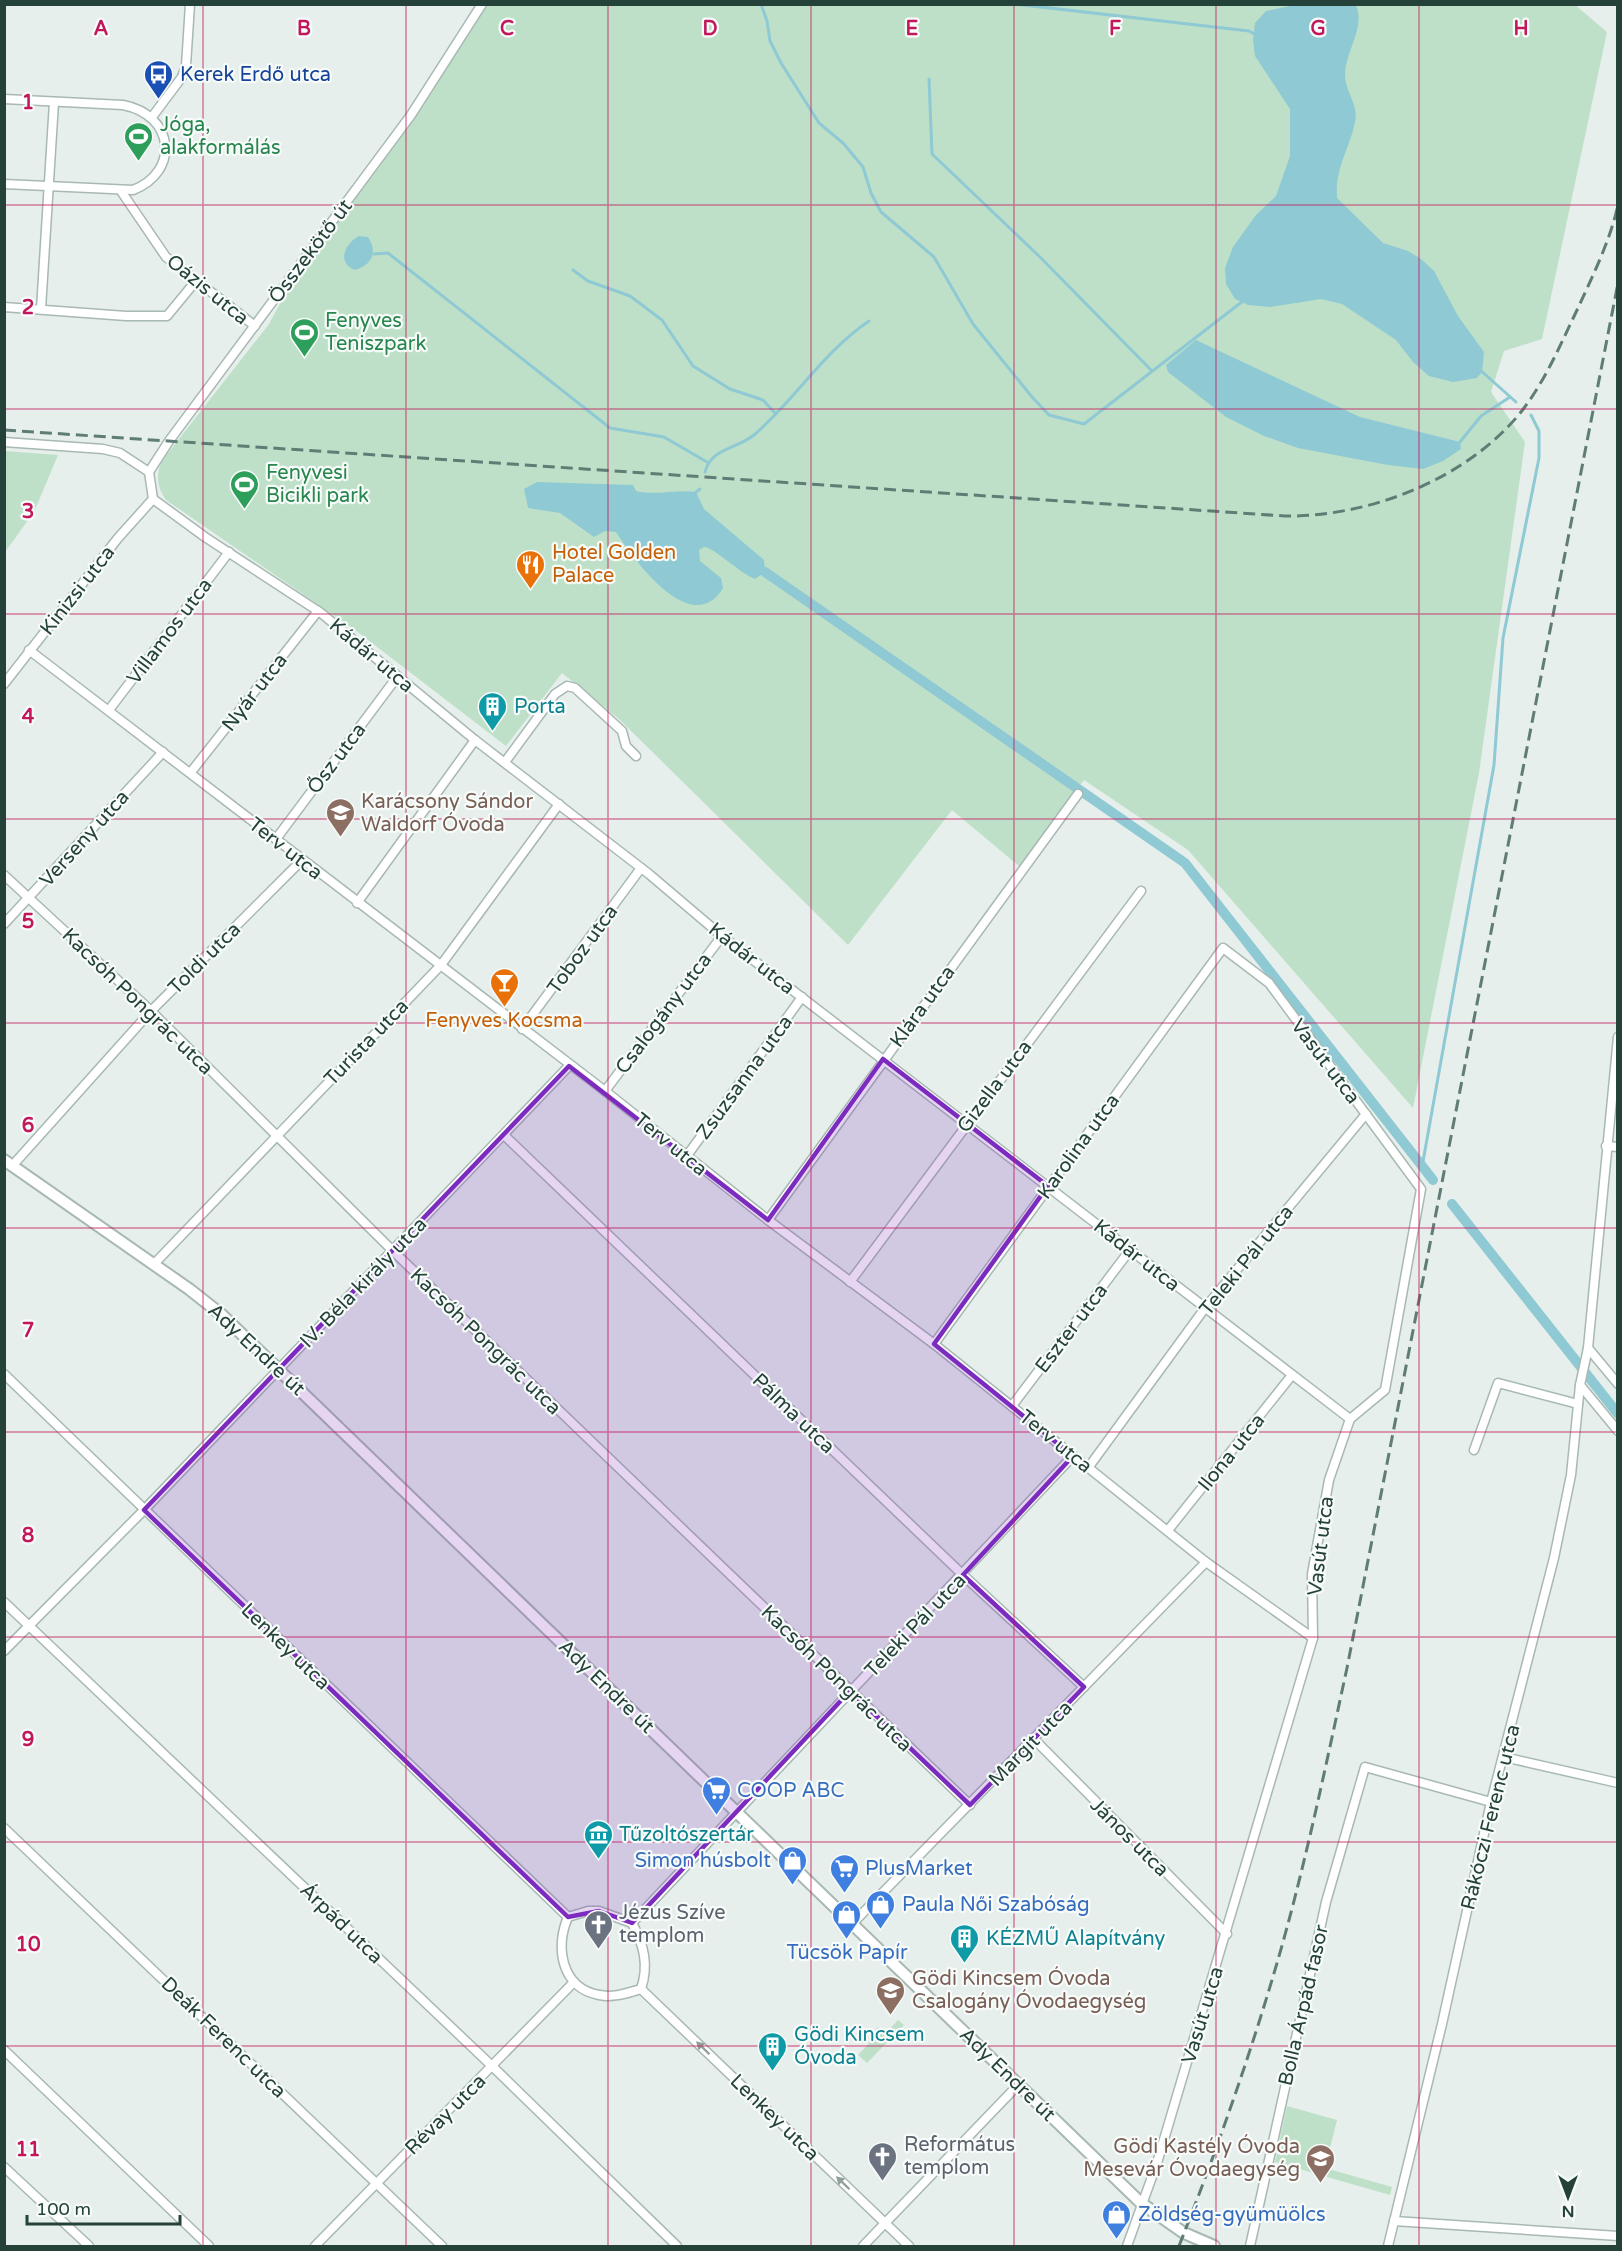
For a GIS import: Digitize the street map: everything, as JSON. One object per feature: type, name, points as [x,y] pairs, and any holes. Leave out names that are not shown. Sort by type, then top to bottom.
[{"type":"street","points":[[152,117],[182,77],[186,66],[190,4]]},
{"type":"street","name":"Összekötő út","points":[[149,472],[420,103],[482,4]]},
{"type":"street","points":[[4,99],[123,105],[140,109],[152,117],[163,132],[163,161],[147,183],[133,190],[4,184]]},
{"type":"street","points":[[41,309],[54,102]]},
{"type":"street","name":"Oázis utca","points":[[121,191],[166,257],[195,282],[255,326]]},
{"type":"street","points":[[4,307],[126,316],[167,316],[195,282]]},
{"type":"street","points":[[4,442],[103,449],[120,453],[149,472],[153,499]]},
{"type":"street","name":"Kádár utca","points":[[153,499],[318,611],[475,740],[641,868],[722,936],[967,1122],[1350,1419]]},
{"type":"street","name":"Kinizsi utca","points":[[4,684],[29,650],[153,499]]},
{"type":"street","name":"Villamos utca","points":[[109,710],[229,552]]},
{"type":"street","name":"Nyár utca","points":[[191,772],[318,611]]},
{"type":"street","name":"Terv utca","points":[[29,650],[191,772],[569,1066],[605,1091],[768,1220],[934,1344],[1168,1529],[1206,1562],[1313,1638]]},
{"type":"street","name":"Ősz utca","points":[[276,839],[397,677]]},
{"type":"street","points":[[504,762],[555,694],[567,686],[574,688],[622,731],[626,746],[636,756]]},
{"type":"street","points":[[357,903],[475,740]]},
{"type":"street","name":"Verseny utca","points":[[4,924],[163,752]]},
{"type":"street","name":"Klára utca","points":[[768,1220],[1078,794]]},
{"type":"street","name":"Turista utca","points":[[154,1264],[441,965],[559,804]]},
{"type":"street","name":"Toldi utca","points":[[9,1162],[151,1011],[302,860]]},
{"type":"street","name":"Toboz utca","points":[[522,1029],[641,868]]},
{"type":"street","name":"Kacsóh Pongrác utca","points":[[4,875],[151,1011],[393,1251],[970,1805]]},
{"type":"street","name":"Gizella utca","points":[[850,1282],[1141,891]]},
{"type":"street","name":"Csalogány utca","points":[[605,1091],[722,936]]},
{"type":"street","name":"Vasút utca","points":[[1127,2247],[1157,2163],[1227,1934],[1313,1638],[1312,1575],[1329,1480],[1350,1419],[1385,1390],[1420,1189],[1269,983],[1223,948]]},
{"type":"street","name":"Karolina utca","points":[[934,1344],[1223,948]]},
{"type":"street","name":"Zsuzsanna utca","points":[[686,1157],[802,997]]},
{"type":"street","points":[[1617,1037],[1588,1348],[1617,1384]]},
{"type":"street","name":"IV. Béla király utca","points":[[4,1651],[144,1510],[278,1368],[505,1136],[569,1066]]},
{"type":"street","name":"Teleki Pál utca","points":[[1088,1468],[1205,1308],[1366,1114]]},
{"type":"street","name":"Pálma utca","points":[[505,1136],[963,1575],[1084,1687]]},
{"type":"street","points":[[1606,1146],[1617,1147]]},
{"type":"street","name":"Ady Endre út","points":[[9,1162],[222,1315],[1141,2203],[1190,2236],[1214,2247]]},
{"type":"street","name":"Eszter utca","points":[[1012,1406],[1130,1250]]},
{"type":"street","name":"Rákóczi Ferenc utca","points":[[1388,2247],[1442,2024],[1491,1802],[1554,1558],[1571,1475],[1580,1385],[1588,1348]]},
{"type":"street","name":"Lenkey utca","points":[[4,1374],[568,1917]]},
{"type":"street","name":"Ilona utca","points":[[1168,1529],[1292,1375]]},
{"type":"street","points":[[1474,1450],[1498,1383],[1578,1404]]},
{"type":"street","points":[[1580,1385],[1617,1431]]},
{"type":"street","name":"Teleki Pál utca","points":[[632,1923],[739,1813],[1073,1456]]},
{"type":"street","name":"Margit utca","points":[[853,1923],[1206,1562]]},
{"type":"street","name":"Árpád utca","points":[[4,1602],[492,2066],[677,2247]]},
{"type":"street","name":"János utca","points":[[1034,1739],[1227,1934]]},
{"type":"street","points":[[1504,1757],[1617,1783]]},
{"type":"street","name":"Bolla Árpád fasor","points":[[1251,2247],[1326,1902],[1365,1767],[1491,1802]]},
{"type":"street","name":"Deák Ferenc utca","points":[[4,1828],[442,2247]]},
{"type":"street","points":[[588,1911],[599,1911],[632,1923],[642,1944],[647,1971],[641,1989],[617,1996],[598,1995],[574,1982],[561,1955],[560,1942],[568,1917],[588,1911]]},
{"type":"street","name":"Révay utca","points":[[315,2247],[574,1982]]},
{"type":"street","name":"Lenkey utca","points":[[641,1989],[909,2247]]},
{"type":"street","points":[[4,2050],[209,2247]]},
{"type":"street","points":[[863,2247],[1019,2084]]},
{"type":"street","points":[[4,2167],[89,2247]]},
{"type":"street","points":[[1394,2221],[1617,2236]]},
{"type":"highlighted area","points":[[883,1059],[1048,1186],[934,1344],[1073,1456],[963,1575],[1084,1687],[970,1805],[850,1691],[632,1923],[599,1911],[568,1917],[144,1510],[569,1066],[768,1220]]},
{"type":"green space","points":[[1574,4],[1607,32],[1542,339],[1504,351],[1491,392],[1525,442],[1479,773],[1413,1108],[1188,850],[1084,780],[1019,866],[952,810],[848,945],[619,719],[562,673],[506,746],[355,630],[166,500],[159,486],[158,473],[161,462],[269,324],[306,255],[361,184],[482,5]]},
{"type":"green space","points":[[5,451],[58,455],[34,512],[5,552]]},
{"type":"green space","points":[[898,2020],[904,2025],[867,2063],[858,2055],[871,2041],[868,2038],[878,2027],[886,2033]]},
{"type":"green space","points":[[1287,2106],[1337,2120],[1325,2168],[1392,2187],[1390,2195],[1275,2162]]},
{"type":"water","points":[[1299,4],[1356,5],[1357,32],[1345,77],[1356,116],[1338,177],[1337,198],[1383,243],[1408,251],[1434,271],[1458,316],[1484,352],[1482,372],[1477,378],[1453,382],[1429,376],[1413,362],[1396,340],[1342,304],[1321,299],[1270,307],[1248,305],[1235,299],[1226,284],[1225,268],[1233,247],[1256,215],[1276,196],[1290,156],[1290,109],[1255,56],[1253,40],[1255,23],[1266,11]]},
{"type":"water","points":[[359,236],[368,237],[373,253],[366,265],[355,270],[349,267],[344,258],[350,243]]},
{"type":"water","points":[[1196,340],[1360,417],[1460,442],[1461,449],[1443,461],[1423,469],[1388,465],[1298,448],[1264,436],[1226,417],[1168,372],[1166,365]]},
{"type":"water","points":[[537,482],[633,485],[636,491],[651,493],[696,492],[704,509],[764,560],[765,572],[755,579],[704,547],[699,550],[700,561],[721,578],[723,588],[710,602],[696,605],[680,600],[664,590],[649,575],[616,532],[605,531],[594,537],[560,513],[528,508],[524,489]]},
{"type":"waterway","points":[[761,4],[767,21],[770,41],[781,63],[819,123],[843,143],[863,167],[871,193],[881,212],[934,257],[973,324],[1049,415],[1084,424],[1243,301]]},
{"type":"waterway","points":[[1015,4],[1249,31],[1256,35]]},
{"type":"waterway","points":[[929,79],[932,154],[1040,257],[1152,371]]},
{"type":"waterway","points":[[374,254],[388,253],[610,428],[664,437],[707,462]]},
{"type":"waterway","points":[[573,270],[588,281],[630,296],[662,320],[693,366],[730,389],[763,400],[775,413]]},
{"type":"waterway","points":[[705,472],[708,464],[719,453],[754,435],[837,347],[869,321]]},
{"type":"waterway","points":[[1479,369],[1516,402]]},
{"type":"waterway","points":[[1460,442],[1481,416],[1510,397]]},
{"type":"waterway","points":[[1422,1167],[1494,765],[1503,638],[1539,458],[1539,431],[1531,415]]},
{"type":"waterway","points":[[696,492],[700,489]]},
{"type":"waterway","points":[[765,572],[1185,863],[1433,1180]]},
{"type":"waterway","points":[[1452,1204],[1618,1414]]},
{"type":"railway","points":[[4,430],[1285,516],[1317,515],[1350,510],[1415,490],[1445,475],[1473,457],[1499,436],[1530,400],[1552,361],[1601,258],[1618,205]]},
{"type":"railway","points":[[1179,2246],[1260,2019],[1283,1942],[1317,1806],[1347,1668],[1618,283]]},
{"type":"place","name":"Kerek Erdő utca","points":[[159,100]]},
{"type":"place","name":"Jóga, alakformálás","points":[[139,162]]},
{"type":"place","name":"Fenyves Teniszpark","points":[[304,358]]},
{"type":"place","name":"Fenyvesi Bicikli park","points":[[245,510]]},
{"type":"place","name":"Hotel Golden Palace","points":[[531,590]]},
{"type":"place","name":"Porta","points":[[493,732]]},
{"type":"place","name":"Karácsony Sándor Waldorf Óvoda","points":[[340,838]]},
{"type":"place","name":"Fenyves Kocsma","points":[[504,1008]]},
{"type":"place","name":"COOP ABC","points":[[716,1816]]},
{"type":"place","name":"Tűzoltószertár","points":[[598,1860]]},
{"type":"place","name":"Simon húsbolt","points":[[792,1886]]},
{"type":"place","name":"PlusMarket","points":[[844,1894]]},
{"type":"place","name":"Paula Női Szabóság","points":[[881,1930]]},
{"type":"place","name":"Tücsök Papír","points":[[847,1940]]},
{"type":"place","name":"Jézus Szíve templom","points":[[598,1950]]},
{"type":"place","name":"KÉZMŰ Alapítvány","points":[[965,1964]]},
{"type":"place","name":"Gödi Kincsem Óvoda Csalogány Óvodaegység","points":[[891,2016]]},
{"type":"place","name":"Gödi Kincsem Óvoda","points":[[773,2072]]},
{"type":"place","name":"Református templom","points":[[883,2182]]},
{"type":"place","name":"Gödi Kastély Óvoda Mesevár Óvodaegység","points":[[1321,2184]]},
{"type":"place","name":"Zöldség-gyümüölcs","points":[[1117,2240]]}]
